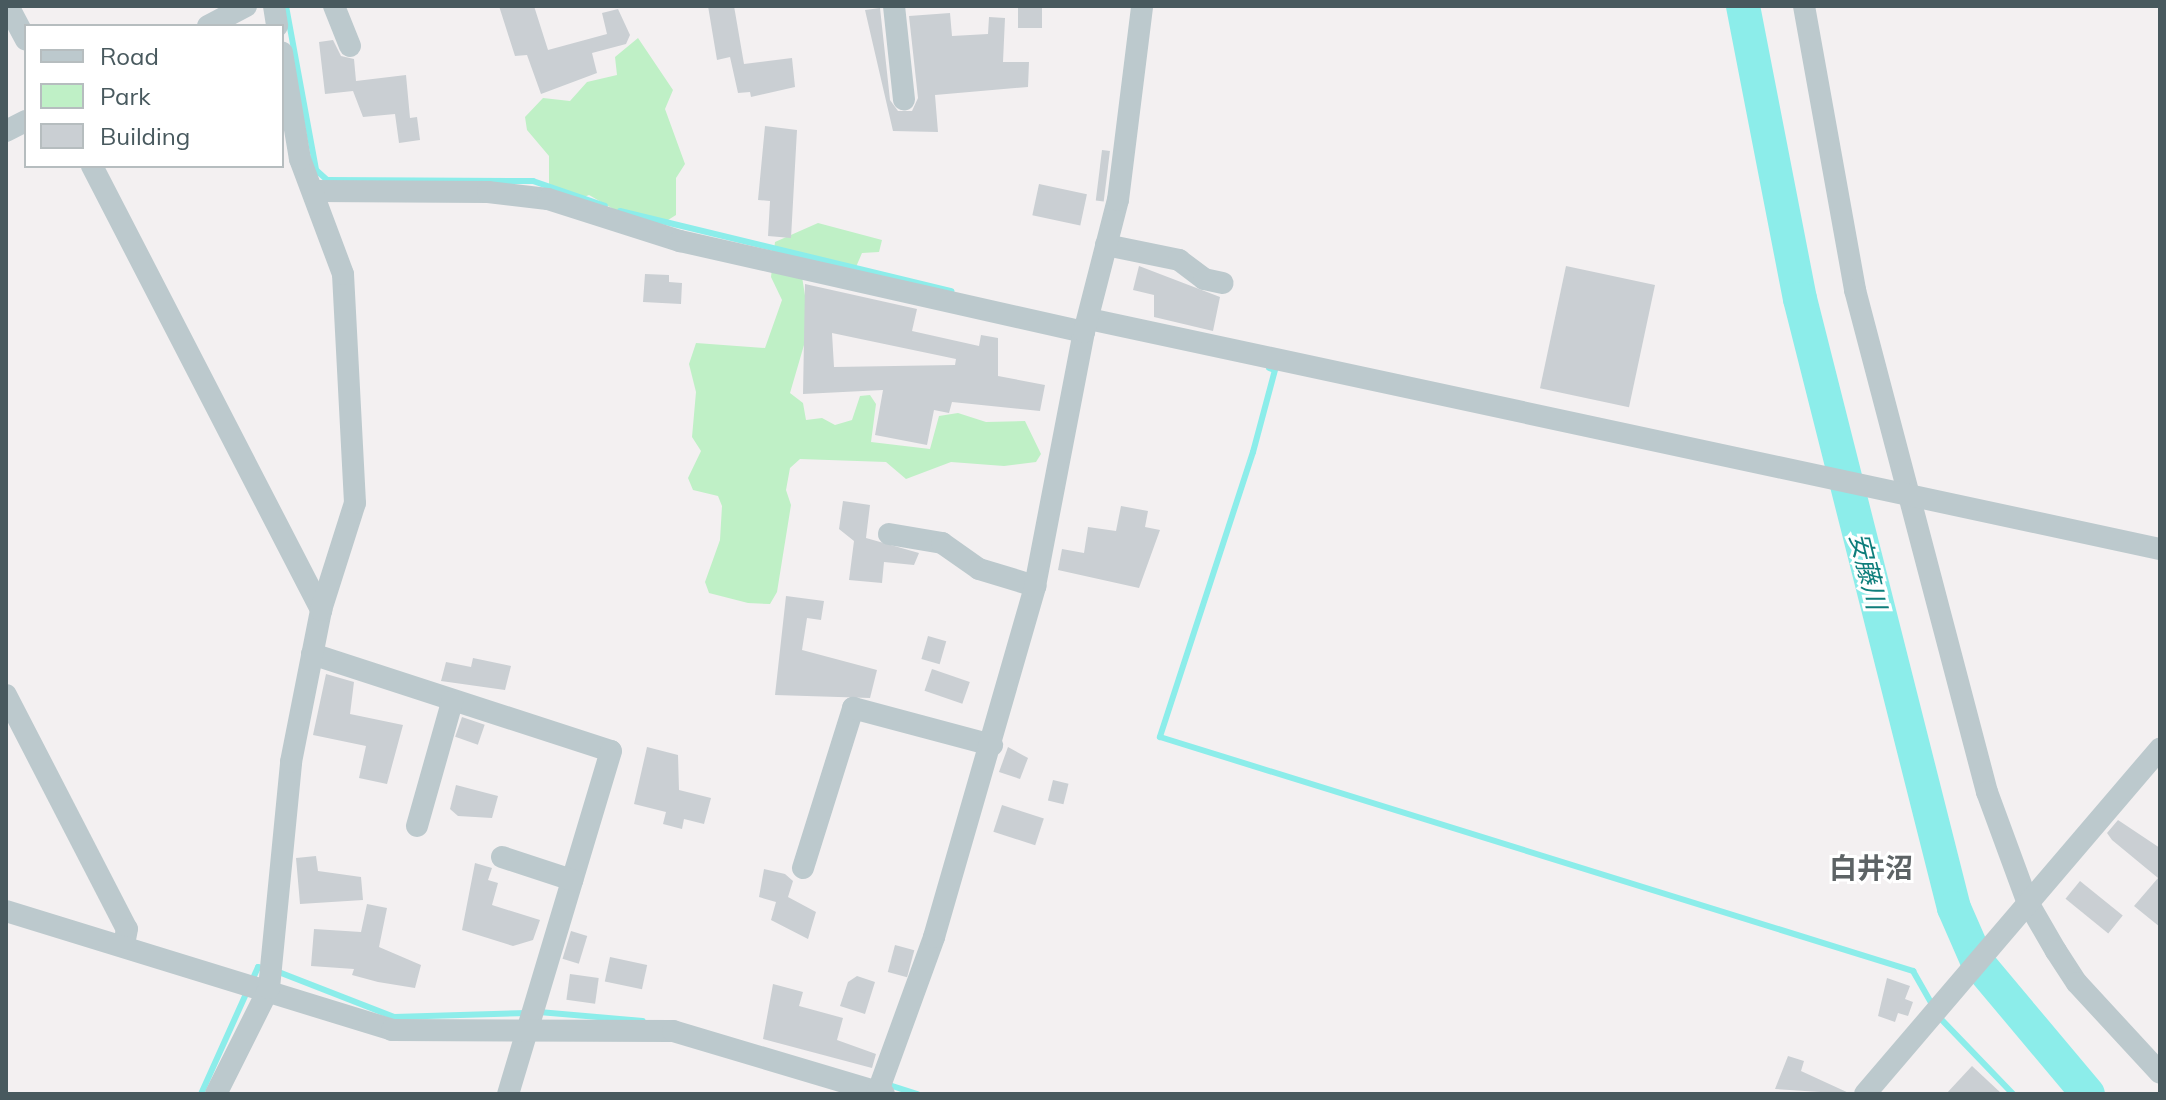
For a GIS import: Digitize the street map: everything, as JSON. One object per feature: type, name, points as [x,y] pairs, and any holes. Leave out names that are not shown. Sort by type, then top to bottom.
[{"type":"street","points":[[8,6],[24,36]]},
{"type":"street","points":[[212,24],[246,6]]},
{"type":"street","points":[[334,6],[350,46]]},
{"type":"street","points":[[894,6],[904,99]]},
{"type":"street","points":[[6,911],[269,988],[392,1030],[673,1031],[879,1093],[925,966],[992,745],[1035,586],[1087,325],[1118,200],[1142,6]]},
{"type":"street","points":[[1804,6],[1838,211],[1906,496],[1987,792],[2027,901],[2077,983],[2160,1073]]},
{"type":"street","points":[[216,1094],[269,988],[291,762],[321,610],[355,503],[343,274],[315,191],[300,159],[284,65]]},
{"type":"street","points":[[6,131],[24,122]]},
{"type":"street","points":[[93,168],[321,610]]},
{"type":"street","points":[[315,191],[488,192],[548,199],[680,241],[2160,549]]},
{"type":"street","points":[[1106,245],[1179,260],[1204,279],[1223,283]]},
{"type":"street","points":[[889,534],[942,543],[979,569],[1035,586]]},
{"type":"street","points":[[312,654],[452,702],[611,751],[508,1094]]},
{"type":"street","points":[[6,695],[127,929],[124,944]]},
{"type":"street","points":[[417,826],[452,702]]},
{"type":"street","points":[[803,868],[853,708],[992,745]]},
{"type":"street","points":[[1865,1094],[1950,989],[2160,749]]},
{"type":"street","points":[[502,857],[572,880]]},
{"type":"green space","points":[[638,38],[673,90],[665,109],[685,164],[676,178],[676,215],[660,225],[629,218],[589,195],[577,200],[549,192],[549,156],[527,130],[525,117],[543,98],[570,101],[587,82],[617,75],[615,57]]},
{"type":"green space","points":[[818,223],[882,240],[879,252],[862,253],[853,274],[800,264],[807,308],[804,345],[790,393],[803,403],[806,420],[822,418],[835,425],[852,420],[860,396],[870,395],[876,404],[871,442],[930,449],[939,416],[958,413],[986,422],[1025,421],[1041,454],[1036,462],[1004,466],[951,462],[906,479],[886,462],[800,459],[790,468],[786,490],[791,505],[777,592],[770,604],[748,603],[709,593],[705,582],[720,540],[722,506],[718,496],[693,490],[688,478],[701,451],[692,437],[696,392],[689,364],[696,343],[765,348],[782,300],[771,277],[775,242]]},
{"type":"building","points":[[499,6],[534,6],[548,50],[607,34],[602,13],[618,9],[630,35],[626,44],[592,53],[597,73],[541,94],[527,55],[515,56]]},
{"type":"building","points":[[708,6],[734,6],[744,64],[792,58],[795,87],[751,97],[750,92],[738,93],[730,57],[717,60]]},
{"type":"building","points":[[1018,6],[1042,6],[1042,28],[1018,28]]},
{"type":"building","points":[[880,8],[890,100],[898,111],[912,111],[918,98],[909,16],[950,13],[952,36],[988,34],[989,17],[1005,18],[1003,62],[1029,62],[1028,87],[935,95],[938,132],[893,131],[865,10]]},
{"type":"building","points":[[333,40],[341,56],[354,59],[356,81],[406,75],[410,118],[417,117],[420,140],[399,143],[395,114],[363,117],[353,91],[325,94],[319,42]]},
{"type":"building","points":[[765,126],[797,130],[791,238],[768,236],[770,201],[758,200]]},
{"type":"building","points":[[1102,150],[1110,151],[1104,202],[1096,201]]},
{"type":"building","points":[[1039,184],[1087,194],[1080,225],[1032,215]]},
{"type":"building","points":[[1139,266],[1220,297],[1213,331],[1154,317],[1154,295],[1133,290]]},
{"type":"building","points":[[1566,266],[1655,285],[1629,407],[1540,388]]},
{"type":"building","points":[[645,274],[669,275],[669,282],[682,283],[681,304],[643,302]]},
{"type":"building","points":[[805,284],[917,309],[912,331],[979,346],[981,335],[998,338],[998,376],[1045,385],[1040,411],[952,402],[949,413],[934,410],[927,445],[875,435],[883,390],[803,394]],"holes":[[[832,333],[956,359],[955,365],[834,367]]]},
{"type":"building","points":[[843,501],[870,505],[866,538],[919,553],[914,565],[884,562],[882,583],[849,580],[854,541],[839,529]]},
{"type":"building","points":[[1121,506],[1148,511],[1145,527],[1160,530],[1139,588],[1058,570],[1062,549],[1084,553],[1088,527],[1116,531]]},
{"type":"building","points":[[786,596],[824,601],[821,620],[807,618],[802,650],[877,670],[870,698],[775,695]]},
{"type":"building","points":[[928,636],[946,641],[940,664],[921,659]]},
{"type":"building","points":[[473,658],[511,666],[505,690],[441,681],[446,662],[471,667]]},
{"type":"building","points":[[932,669],[970,682],[962,704],[925,691]]},
{"type":"building","points":[[326,674],[354,682],[350,714],[403,725],[387,784],[359,778],[366,746],[313,735]]},
{"type":"building","points":[[462,717],[485,725],[478,745],[455,737]]},
{"type":"building","points":[[647,747],[678,755],[679,790],[711,798],[704,824],[684,819],[682,829],[663,824],[666,812],[634,804]]},
{"type":"building","points":[[1008,747],[1028,758],[1020,779],[999,772]]},
{"type":"building","points":[[1053,780],[1069,784],[1063,804],[1048,800]]},
{"type":"building","points":[[456,785],[498,796],[492,818],[458,816],[450,809]]},
{"type":"building","points":[[1002,805],[1044,819],[1035,845],[993,832]]},
{"type":"building","points":[[2118,820],[2160,848],[2160,927],[2134,906],[2158,878],[2107,833]]},
{"type":"building","points":[[316,856],[318,871],[361,877],[363,900],[300,904],[296,858]]},
{"type":"building","points":[[475,863],[492,868],[488,880],[498,883],[492,905],[540,920],[533,940],[513,946],[462,930]]},
{"type":"building","points":[[764,869],[785,874],[793,881],[788,897],[816,912],[808,939],[771,920],[776,902],[759,897]]},
{"type":"building","points":[[2080,881],[2123,916],[2108,933],[2066,899]]},
{"type":"building","points":[[367,904],[387,908],[379,947],[421,965],[415,988],[352,975],[354,969],[311,966],[314,929],[361,932]]},
{"type":"building","points":[[571,931],[587,936],[579,964],[563,959]]},
{"type":"building","points":[[895,945],[914,950],[907,977],[888,972]]},
{"type":"building","points":[[610,957],[647,965],[642,989],[605,981]]},
{"type":"building","points":[[570,974],[599,978],[595,1004],[566,1000]]},
{"type":"building","points":[[857,976],[875,982],[865,1014],[840,1006],[848,982]]},
{"type":"building","points":[[1887,978],[1910,986],[1905,999],[1913,1002],[1908,1016],[1898,1013],[1895,1022],[1878,1016]]},
{"type":"building","points":[[773,984],[803,992],[799,1006],[843,1018],[837,1040],[876,1054],[872,1068],[763,1039]]},
{"type":"building","points":[[1788,1056],[1804,1061],[1801,1071],[1851,1094],[1775,1089]]},
{"type":"building","points":[[1972,1066],[2002,1094],[1946,1094]]},
{"type":"waterway","points":[[286,6],[316,170],[327,180],[533,181],[605,206]]},
{"type":"waterway","name":"安藤川","points":[[1743,6],[1800,299],[1954,908],[1978,963],[2088,1094]]},
{"type":"waterway","points":[[620,211],[951,291]]},
{"type":"waterway","points":[[1269,368],[1275,370],[1253,452],[1160,737],[1913,971],[1933,1006]]},
{"type":"waterway","points":[[201,1094],[258,967],[265,969]]},
{"type":"waterway","points":[[276,971],[394,1017],[528,1013]]},
{"type":"waterway","points":[[539,1012],[643,1021]]},
{"type":"waterway","points":[[1938,1016],[2013,1094]]},
{"type":"waterway","points":[[886,1084],[917,1094]]},
{"type":"district","name":"白井沼","points":[[1871,868]]}]
